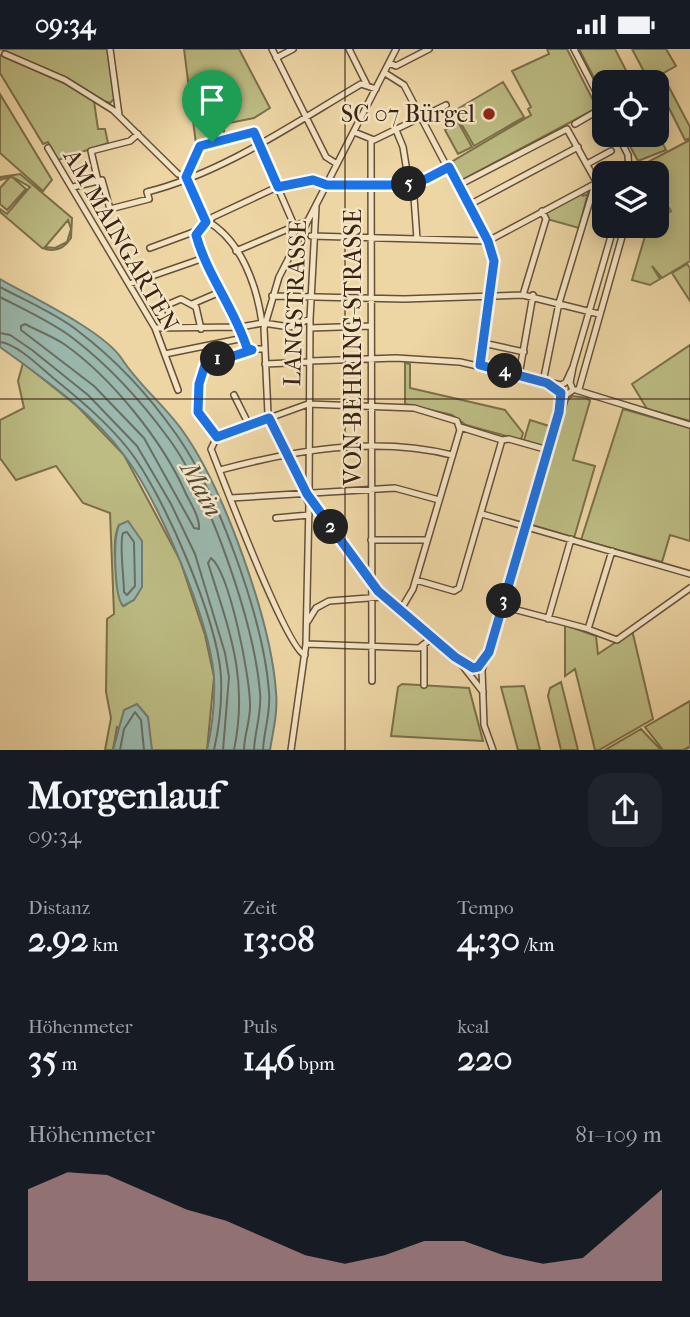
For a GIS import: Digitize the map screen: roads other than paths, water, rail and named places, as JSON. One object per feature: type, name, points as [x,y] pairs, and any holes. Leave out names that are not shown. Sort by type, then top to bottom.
[{"type":"street","points":[[110,49],[119,115]]},
{"type":"street","points":[[272,49],[326,158],[337,164]]},
{"type":"street","points":[[276,58],[293,49]]},
{"type":"street","points":[[349,49],[368,85]]},
{"type":"street","points":[[263,323],[272,296],[307,221],[396,49]]},
{"type":"street","points":[[389,63],[396,66],[429,49]]},
{"type":"street","points":[[574,49],[592,84]]},
{"type":"street","points":[[5,54],[65,80],[119,115],[177,174],[186,177],[206,222],[226,233],[251,281],[263,323],[269,418],[302,484],[387,600],[455,657],[476,670],[485,698],[484,725],[493,750]]},
{"type":"street","points":[[385,73],[404,85],[488,241],[494,264],[480,365]]},
{"type":"street","points":[[73,187],[103,180],[110,209],[149,199],[147,192],[177,184],[186,177],[306,118],[361,84],[376,89]]},
{"type":"street","points":[[355,132],[371,141],[446,105]]},
{"type":"street","points":[[575,124],[592,114]]},
{"type":"street","points":[[459,185],[568,128],[592,175]]},
{"type":"street","points":[[396,130],[404,147],[417,239]]},
{"type":"street","points":[[186,177],[202,145],[251,132],[260,142],[295,225]]},
{"type":"street","points":[[98,181],[90,151],[132,140],[138,134]]},
{"type":"street","name":"VON-BEHRING-STRASSE","points":[[371,141],[371,581],[368,598],[372,681]]},
{"type":"street","points":[[469,205],[578,147]]},
{"type":"street","name":"AM MAINGARTEN","points":[[48,148],[155,328],[178,390]]},
{"type":"street","points":[[587,164],[611,151]]},
{"type":"street","points":[[252,350],[247,348],[240,327],[220,292],[196,236],[206,222],[278,187],[313,180],[327,185],[411,184],[449,167]]},
{"type":"street","points":[[307,221],[311,225],[313,236],[488,241],[592,185]]},
{"type":"street","points":[[545,383],[559,303],[592,196]]},
{"type":"street","name":"LANGSTRASSE","points":[[291,750],[306,644],[312,244],[315,213],[320,198]]},
{"type":"street","points":[[523,295],[546,219],[542,211]]},
{"type":"street","points":[[236,251],[307,221]]},
{"type":"street","points":[[150,248],[199,230]]},
{"type":"street","points":[[479,680],[471,678],[489,652],[610,238]]},
{"type":"street","points":[[567,389],[583,373],[621,238]]},
{"type":"street","points":[[129,284],[204,258]]},
{"type":"street","points":[[192,304],[220,292]]},
{"type":"street","points":[[519,375],[533,295]]},
{"type":"street","points":[[272,296],[533,295],[599,314]]},
{"type":"street","points":[[167,327],[161,306],[181,299],[192,304],[197,310],[201,329]]},
{"type":"street","points":[[155,328],[201,329],[263,323],[289,327],[310,319]]},
{"type":"street","points":[[310,328],[370,325]]},
{"type":"street","points":[[165,354],[244,338]]},
{"type":"street","points":[[483,344],[524,352]]},
{"type":"street","points":[[217,437],[205,425],[197,410],[199,384],[204,366],[252,350],[264,349]]},
{"type":"street","points":[[265,364],[370,358],[480,365],[690,425]]},
{"type":"street","points":[[573,369],[583,373]]},
{"type":"street","points":[[234,395],[249,425]]},
{"type":"street","points":[[305,655],[299,652],[280,617],[231,498],[211,447],[217,437],[309,404],[370,405],[419,409],[453,418],[460,425],[502,440],[509,439],[548,450]]},
{"type":"street","points":[[400,611],[416,580],[460,425]]},
{"type":"street","points":[[416,580],[453,591],[458,589],[502,440]]},
{"type":"street","points":[[220,470],[286,453],[370,447],[413,446],[452,455]]},
{"type":"street","points":[[302,484],[306,484],[308,480]]},
{"type":"street","points":[[231,498],[397,488],[439,501]]},
{"type":"street","points":[[276,517],[309,514],[315,509],[323,516]]},
{"type":"street","points":[[482,514],[690,574]]},
{"type":"street","points":[[548,619],[571,539]]},
{"type":"street","points":[[370,540],[428,540]]},
{"type":"street","points":[[588,629],[612,551]]},
{"type":"street","points":[[502,606],[588,629],[617,640],[690,588]]},
{"type":"street","points":[[306,624],[313,612],[333,600],[378,595],[387,600]]},
{"type":"street","points":[[308,597],[313,605],[321,605]]},
{"type":"street","points":[[424,685],[424,647],[432,638]]},
{"type":"street","points":[[306,644],[371,648],[424,647]]},
{"type":"water","name":"Main","points":[[0,279],[83,325],[112,348],[175,421],[198,455],[214,485],[243,556],[265,629],[276,699],[270,750],[207,750],[214,694],[210,652],[193,593],[167,530],[138,475],[111,439],[66,397],[0,347]]},
{"type":"water","points":[[128,521],[142,541],[142,587],[134,600],[123,606],[116,579],[116,542],[119,525]]},
{"type":"water","points":[[137,704],[148,717],[152,750],[113,750],[124,710]]},
{"type":"waterway","points":[[685,750],[690,747]]},
{"type":"place","name":"SC 07 Bürgel","points":[[489,114]]}]
